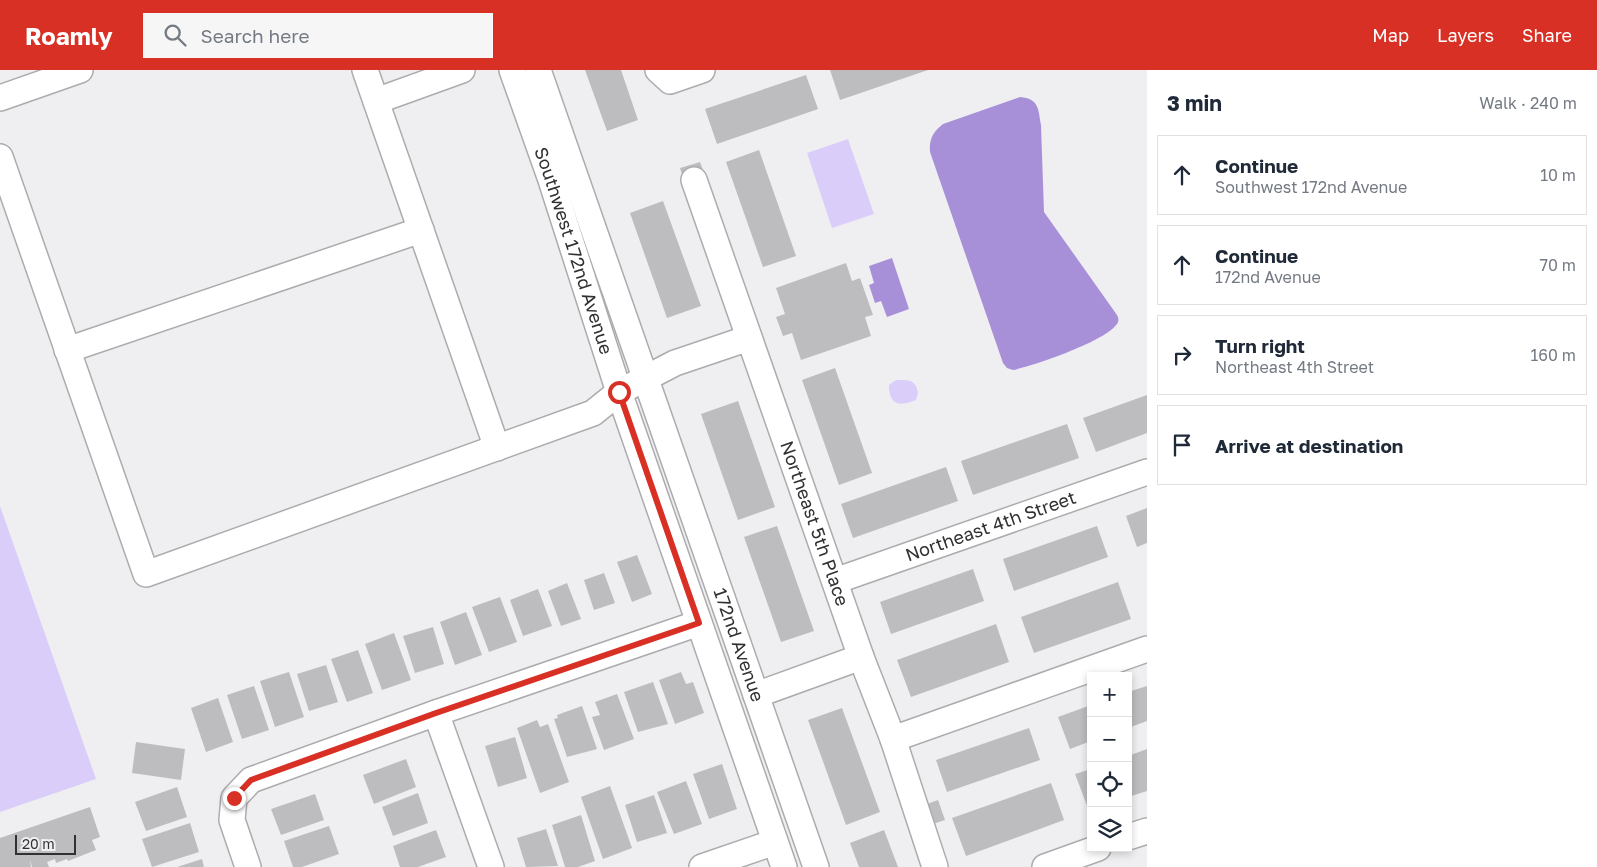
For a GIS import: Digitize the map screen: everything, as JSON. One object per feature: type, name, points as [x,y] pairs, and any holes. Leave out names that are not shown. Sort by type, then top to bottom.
[{"type":"street","points":[[0,98],[80,70]]},
{"type":"street","points":[[365,70],[497,448]]},
{"type":"street","points":[[376,101],[462,70]]},
{"type":"street","name":"Southwest 172nd Avenue","points":[[512,70],[550,177],[634,433]]},
{"type":"street","name":"Southwest 172nd Avenue","points":[[538,70],[660,421]]},
{"type":"street","points":[[664,76],[702,70]]},
{"type":"street","points":[[0,158],[146,574],[593,413],[619,392],[674,363],[749,338]]},
{"type":"street","name":"Northeast 5th Place","points":[[694,180],[861,657],[893,739],[935,867]]},
{"type":"street","points":[[68,350],[420,230]]},
{"type":"street","name":"172nd Avenue","points":[[660,421],[816,867]]},
{"type":"street","name":"172nd Avenue","points":[[634,433],[784,867]]},
{"type":"street","name":"Northeast 4th Street","points":[[835,581],[1147,472]]},
{"type":"street","points":[[248,867],[232,820],[234,798],[251,780],[436,713],[699,623]]},
{"type":"street","points":[[893,739],[1147,649]]},
{"type":"street","points":[[756,695],[861,657]]},
{"type":"street","points":[[436,713],[492,867]]},
{"type":"street","points":[[1132,836],[1147,831]]},
{"type":"street","points":[[702,867],[775,842]]},
{"type":"street","points":[[1045,867],[1087,852]]},
{"type":"shaded area","points":[[1020,97],[1034,102],[1039,114],[1044,212],[1117,315],[1118,320],[1117,324],[1109,331],[1084,345],[1036,364],[1013,370],[1007,368],[1003,363],[930,152],[930,143],[932,136],[943,124]]},
{"type":"shaded area","points":[[848,139],[874,214],[832,228],[807,153]]},
{"type":"shaded area","points":[[892,258],[909,309],[887,317],[881,301],[875,303],[869,285],[874,283],[869,266]]},
{"type":"shaded area","points":[[896,380],[908,380],[915,385],[918,393],[916,400],[900,404],[893,400],[889,392],[889,385]]},
{"type":"shaded area","points":[[0,506],[96,779],[0,812]]},
{"type":"building","points":[[585,70],[621,70],[638,120],[607,131]]},
{"type":"building","points":[[830,70],[928,70],[840,100]]},
{"type":"building","points":[[806,75],[818,109],[717,144],[705,109]]},
{"type":"building","points":[[759,150],[796,256],[763,267],[726,162]]},
{"type":"building","points":[[700,162],[704,173],[684,180],[680,168]]},
{"type":"building","points":[[663,201],[701,306],[667,318],[630,213]]},
{"type":"building","points":[[846,263],[852,281],[860,278],[873,315],[865,317],[871,336],[801,360],[792,333],[783,336],[776,317],[785,314],[776,288]]},
{"type":"building","points":[[835,368],[872,473],[839,485],[802,380]]},
{"type":"building","points":[[1147,395],[1147,433],[1096,452],[1083,418]]},
{"type":"building","points":[[738,401],[775,507],[738,520],[701,414]]},
{"type":"building","points":[[1067,424],[1079,458],[973,495],[961,461]]},
{"type":"building","points":[[946,467],[958,501],[853,538],[841,504]]},
{"type":"building","points":[[1147,508],[1147,543],[1137,547],[1126,516]]},
{"type":"building","points":[[777,526],[814,631],[781,642],[744,537]]},
{"type":"building","points":[[1097,526],[1108,557],[1014,591],[1003,559]]},
{"type":"building","points":[[637,555],[652,594],[632,602],[617,562]]},
{"type":"building","points":[[973,569],[984,601],[891,634],[880,602]]},
{"type":"building","points":[[604,573],[615,603],[594,610],[584,580]]},
{"type":"building","points":[[1118,582],[1131,619],[1034,653],[1021,617]]},
{"type":"building","points":[[567,583],[581,619],[561,626],[548,591]]},
{"type":"building","points":[[538,589],[552,626],[523,636],[510,600]]},
{"type":"building","points":[[500,597],[517,642],[489,652],[472,607]]},
{"type":"building","points":[[466,612],[482,655],[455,665],[440,622]]},
{"type":"building","points":[[996,624],[1009,662],[911,697],[897,660]]},
{"type":"building","points":[[433,627],[444,664],[415,673],[403,636]]},
{"type":"building","points":[[394,633],[411,680],[382,690],[365,644]]},
{"type":"building","points":[[358,650],[373,693],[347,702],[331,659]]},
{"type":"building","points":[[326,665],[338,702],[309,711],[297,674]]},
{"type":"building","points":[[289,672],[304,717],[275,727],[260,681]]},
{"type":"building","points":[[681,672],[686,684],[693,682],[704,713],[675,724],[659,680]]},
{"type":"building","points":[[653,682],[668,724],[638,732],[624,692]]},
{"type":"building","points":[[254,686],[269,730],[242,739],[227,695]]},
{"type":"building","points":[[1147,686],[1147,721],[1132,727],[1132,717],[1132,691]]},
{"type":"building","points":[[617,694],[634,739],[604,750],[592,717],[600,715],[595,702]]},
{"type":"building","points":[[218,698],[233,742],[206,752],[191,708]]},
{"type":"building","points":[[582,706],[597,749],[567,757],[554,719],[558,718],[557,715]]},
{"type":"building","points":[[1087,706],[1087,743],[1070,749],[1058,717]]},
{"type":"building","points":[[842,708],[880,812],[846,825],[808,720]]},
{"type":"building","points":[[537,720],[540,727],[548,724],[569,782],[540,793],[517,728]]},
{"type":"building","points":[[1029,728],[1040,760],[947,792],[936,760]]},
{"type":"building","points":[[515,737],[527,778],[498,787],[485,746]]},
{"type":"building","points":[[136,742],[185,749],[181,780],[132,773]]},
{"type":"building","points":[[1147,749],[1147,791],[1132,796],[1132,762],[1132,755]]},
{"type":"building","points":[[406,759],[416,787],[374,804],[363,775]]},
{"type":"building","points":[[722,764],[737,809],[709,819],[693,774]]},
{"type":"building","points":[[1087,770],[1087,806],[1075,774]]},
{"type":"building","points":[[686,781],[702,824],[674,834],[657,792]]},
{"type":"building","points":[[1051,783],[1064,820],[966,856],[952,818]]},
{"type":"building","points":[[610,786],[632,848],[603,859],[581,797]]},
{"type":"building","points":[[177,787],[187,817],[146,831],[135,802]]},
{"type":"building","points":[[418,793],[428,823],[393,836],[382,807]]},
{"type":"building","points":[[315,794],[324,820],[281,835],[271,809]]},
{"type":"building","points":[[654,795],[667,833],[637,842],[625,805]]},
{"type":"building","points":[[938,800],[945,820],[933,824],[927,804]]},
{"type":"building","points":[[90,807],[100,837],[92,840],[96,850],[68,861],[67,859],[56,863],[55,859],[47,862],[49,867],[32,867],[30,859],[31,867],[0,867],[0,838]]},
{"type":"building","points":[[581,815],[595,861],[578,867],[565,867],[552,825]]},
{"type":"building","points":[[190,823],[199,852],[152,867],[142,839]]},
{"type":"building","points":[[329,826],[339,854],[302,867],[293,867],[284,841]]},
{"type":"building","points":[[546,829],[558,866],[526,867],[517,838]]},
{"type":"building","points":[[436,830],[446,857],[418,867],[400,867],[393,846]]},
{"type":"building","points":[[884,830],[898,867],[859,867],[850,843]]},
{"type":"building","points":[[202,859],[204,867],[177,867]]},
{"type":"route","points":[[234,798],[251,780],[436,713],[699,623],[619,392]]}]
